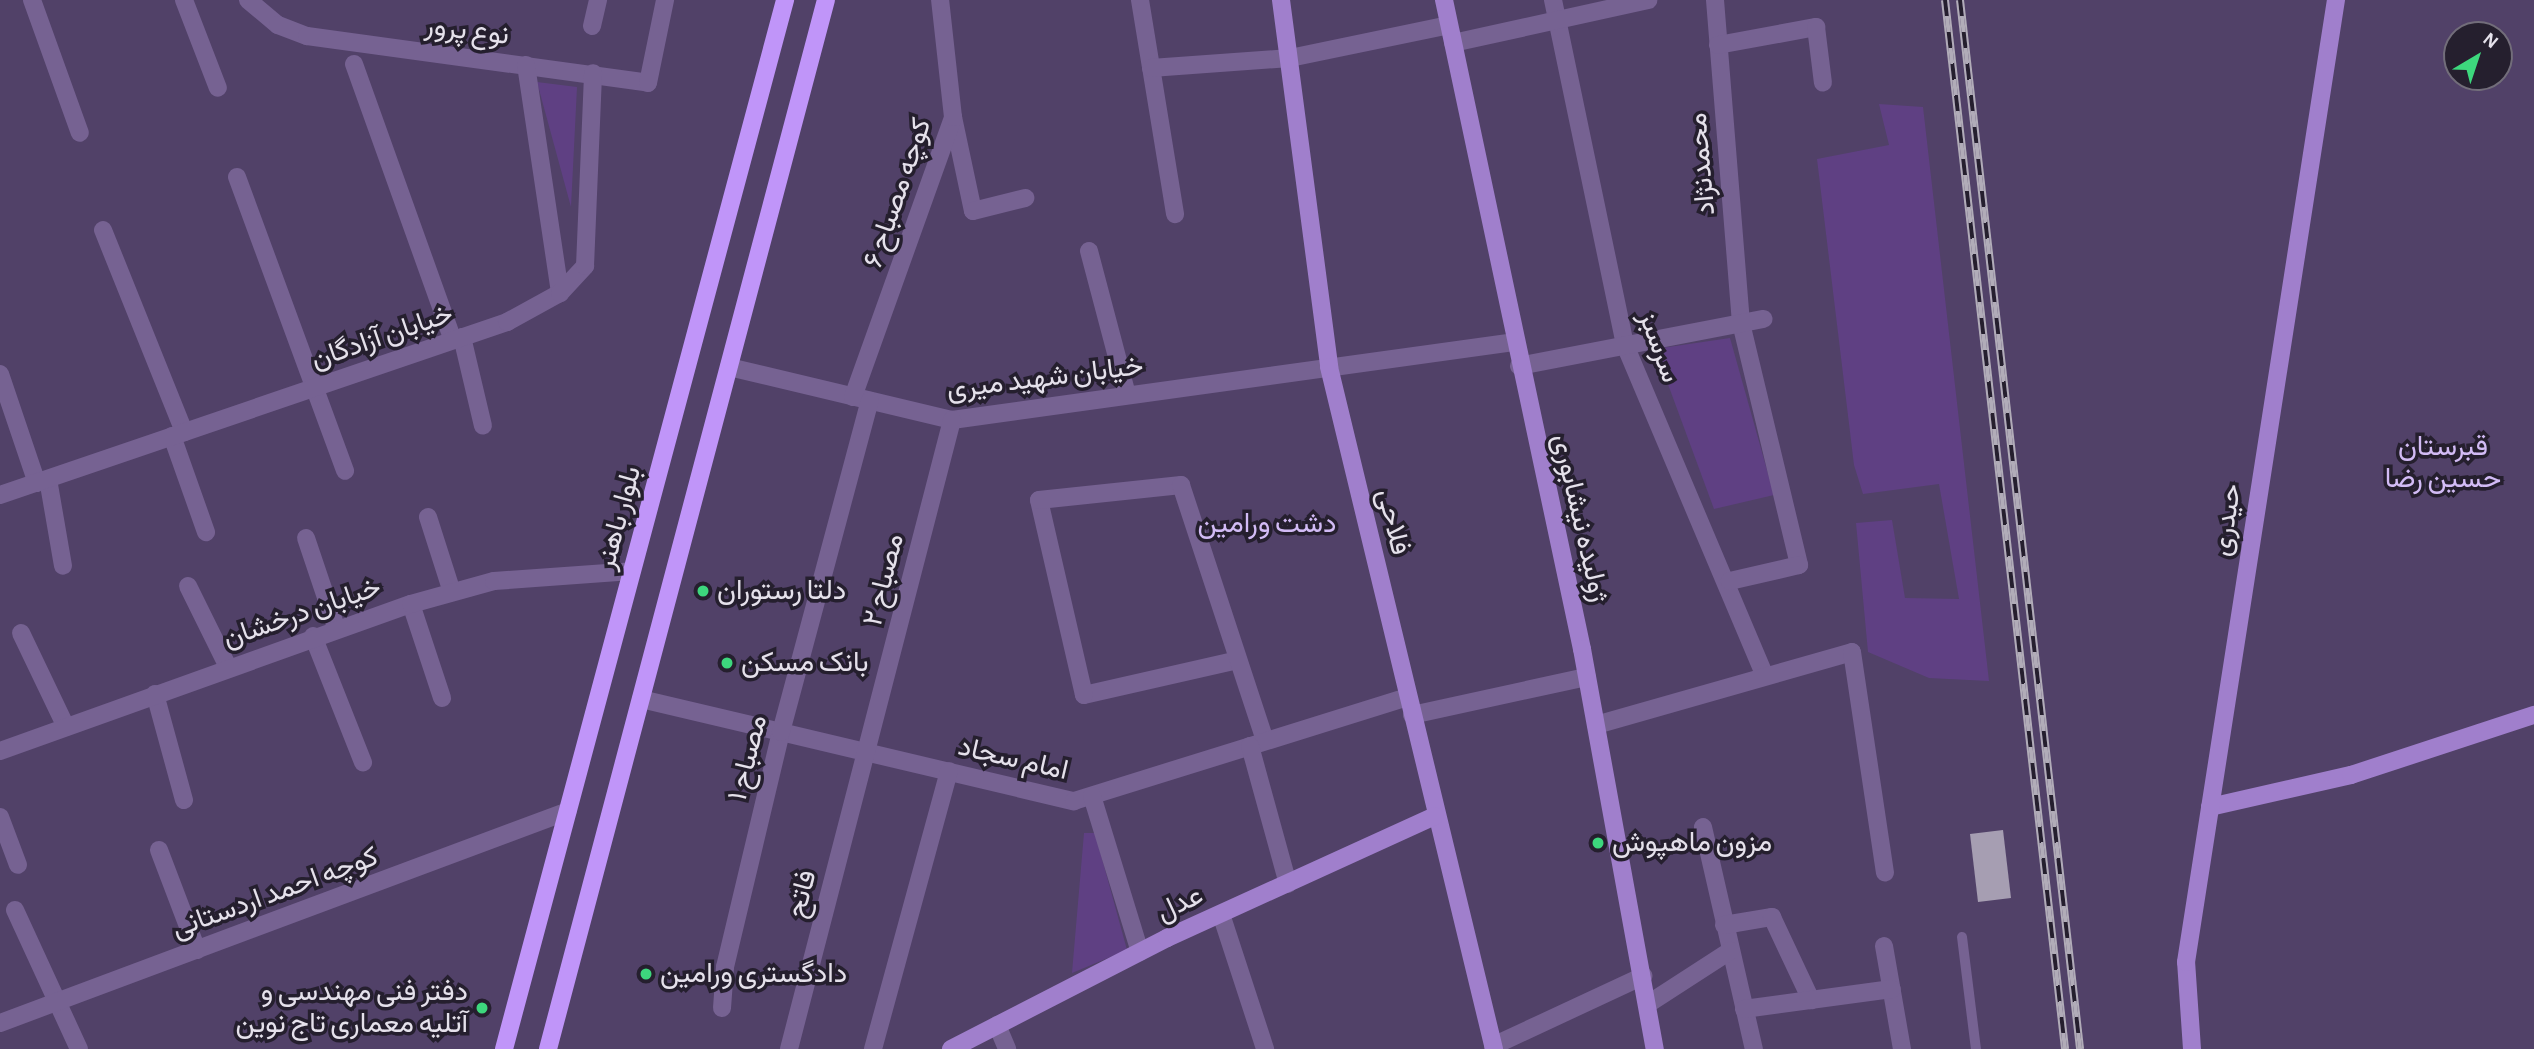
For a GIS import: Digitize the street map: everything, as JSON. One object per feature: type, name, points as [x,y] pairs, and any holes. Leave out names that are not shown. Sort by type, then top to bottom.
[{"type":"main road","name":"بلوار باهنر","points":[[504,1049],[785,0]]},
{"type":"main road","points":[[548,1049],[826,0]]},
{"type":"main road","name":"فلاحی","points":[[1281,0],[1329,367],[1494,1048]]},
{"type":"main road","name":"ژولیده نیشابوری","points":[[1444,0],[1519,366],[1587,677],[1655,1049]]},
{"type":"main road","name":"حیدری","points":[[2192,1049],[2186,962],[2336,0]]},
{"type":"main road","points":[[2210,807],[2351,775],[2534,715]]},
{"type":"main road","name":"عدل","points":[[951,1049],[1140,952],[1436,816]]},
{"type":"street","points":[[32,0],[80,133]]},
{"type":"street","points":[[184,0],[218,89]]},
{"type":"street","name":"نوع پرور","points":[[248,0],[292,33],[648,83],[665,0]]},
{"type":"street","points":[[592,26],[598,0]]},
{"type":"street","name":"کوچه مصباح ۶","points":[[861,399],[953,117],[940,0]]},
{"type":"street","points":[[1140,0],[1175,214]]},
{"type":"street","name":"سرسبز","points":[[1553,0],[1555,21],[1625,345],[1730,581],[1764,674]]},
{"type":"street","points":[[1151,68],[1290,58],[1555,21],[1648,0]]},
{"type":"street","name":"محمدنژاد","points":[[1715,0],[1741,323],[1800,565],[1730,581]]},
{"type":"street","points":[[1718,45],[1816,27],[1823,83]]},
{"type":"street","points":[[354,64],[458,339],[483,426]]},
{"type":"street","points":[[526,65],[561,293]]},
{"type":"street","name":"خیابان آزادگان","points":[[0,495],[458,339],[561,293],[585,266],[593,74]]},
{"type":"street","points":[[953,117],[973,211],[1025,198]]},
{"type":"street","points":[[237,177],[318,387],[345,471]]},
{"type":"street","points":[[103,230],[178,434],[206,532]]},
{"type":"street","points":[[1089,251],[1127,396]]},
{"type":"street","points":[[1519,366],[1764,319]]},
{"type":"street","name":"خیابان شهید میری","points":[[729,367],[951,420],[1514,342]]},
{"type":"street","points":[[0,374],[42,481],[63,566]]},
{"type":"street","name":"مصباح ۱","points":[[722,1008],[725,967],[861,399]]},
{"type":"street","name":"مصباح ۲","points":[[867,752],[951,420]]},
{"type":"street","points":[[1238,660],[1084,695],[1039,500],[1181,485],[1238,660],[1287,884]]},
{"type":"street","points":[[428,517],[452,593]]},
{"type":"street","points":[[306,538],[336,627]]},
{"type":"street","name":"خیابان درخشان","points":[[0,751],[336,627],[411,604],[494,581],[632,571]]},
{"type":"street","points":[[188,586],[228,667]]},
{"type":"street","points":[[411,604],[442,698]]},
{"type":"street","points":[[22,633],[66,727]]},
{"type":"street","points":[[313,636],[363,762]]},
{"type":"street","points":[[1596,724],[1764,674],[1852,652],[1885,873]]},
{"type":"street","name":"امام سجاد","points":[[641,699],[1074,801],[1258,744],[1409,706],[1587,677]]},
{"type":"street","points":[[155,694],[184,800]]},
{"type":"street","name":"فاتح","points":[[789,1049],[867,752]]},
{"type":"street","points":[[873,1049],[949,771]]},
{"type":"street","points":[[1092,796],[1140,952]]},
{"type":"street","name":"کوچه احمد اردستانی","points":[[0,1023],[568,811]]},
{"type":"street","points":[[0,817],[18,865]]},
{"type":"street","points":[[1703,827],[1754,1049]]},
{"type":"street","points":[[159,850],[197,950]]},
{"type":"street","points":[[15,910],[60,1001],[79,1049]]},
{"type":"street","points":[[1221,914],[1265,1049]]},
{"type":"street","points":[[1724,925],[1772,917],[1811,1000]]},
{"type":"street","points":[[1884,946],[1902,1049]]},
{"type":"street","points":[[1648,1004],[1730,951]]},
{"type":"street","points":[[1494,1048],[1643,976]]},
{"type":"street","points":[[1744,1009],[1892,989]]},
{"type":"street","points":[[997,1025],[1007,1049]]},
{"type":"lane","points":[[1962,937],[1976,1049]]},
{"type":"green space","name":"دشت ورامین","points":[[0,0],[2534,0],[2534,1049],[0,1049]]},
{"type":"shaded area","points":[[537,82],[577,87],[571,207]]},
{"type":"shaded area","points":[[1879,104],[1923,107],[1989,681],[1929,678],[1868,652],[1856,523],[1892,520],[1905,598],[1959,599],[1939,484],[1863,494],[1854,465],[1817,159],[1889,145]]},
{"type":"shaded area","points":[[1730,338],[1774,495],[1714,509],[1655,349]]},
{"type":"shaded area","points":[[1084,833],[1095,833],[1127,950],[1072,973]]},
{"type":"building","points":[[2003,830],[2011,898],[1978,902],[1970,834]]},
{"type":"railway","points":[[1945,0],[2065,1049]]},
{"type":"railway","points":[[1960,0],[2080,1049]]},
{"type":"place","name":"دلتا رستوران","points":[[703,591]]},
{"type":"place","name":"بانک مسکن","points":[[727,663]]},
{"type":"place","name":"مزون ماهپوش","points":[[1598,843]]},
{"type":"place","name":"دادگستری ورامین","points":[[646,974]]},
{"type":"place","name":"دفتر فنی مهندسی و آتلیه معماری تاج نوین","points":[[482,1008]]},
{"type":"park label","name":"قبرستان حسین رضا","points":[[2443,463]]}]
